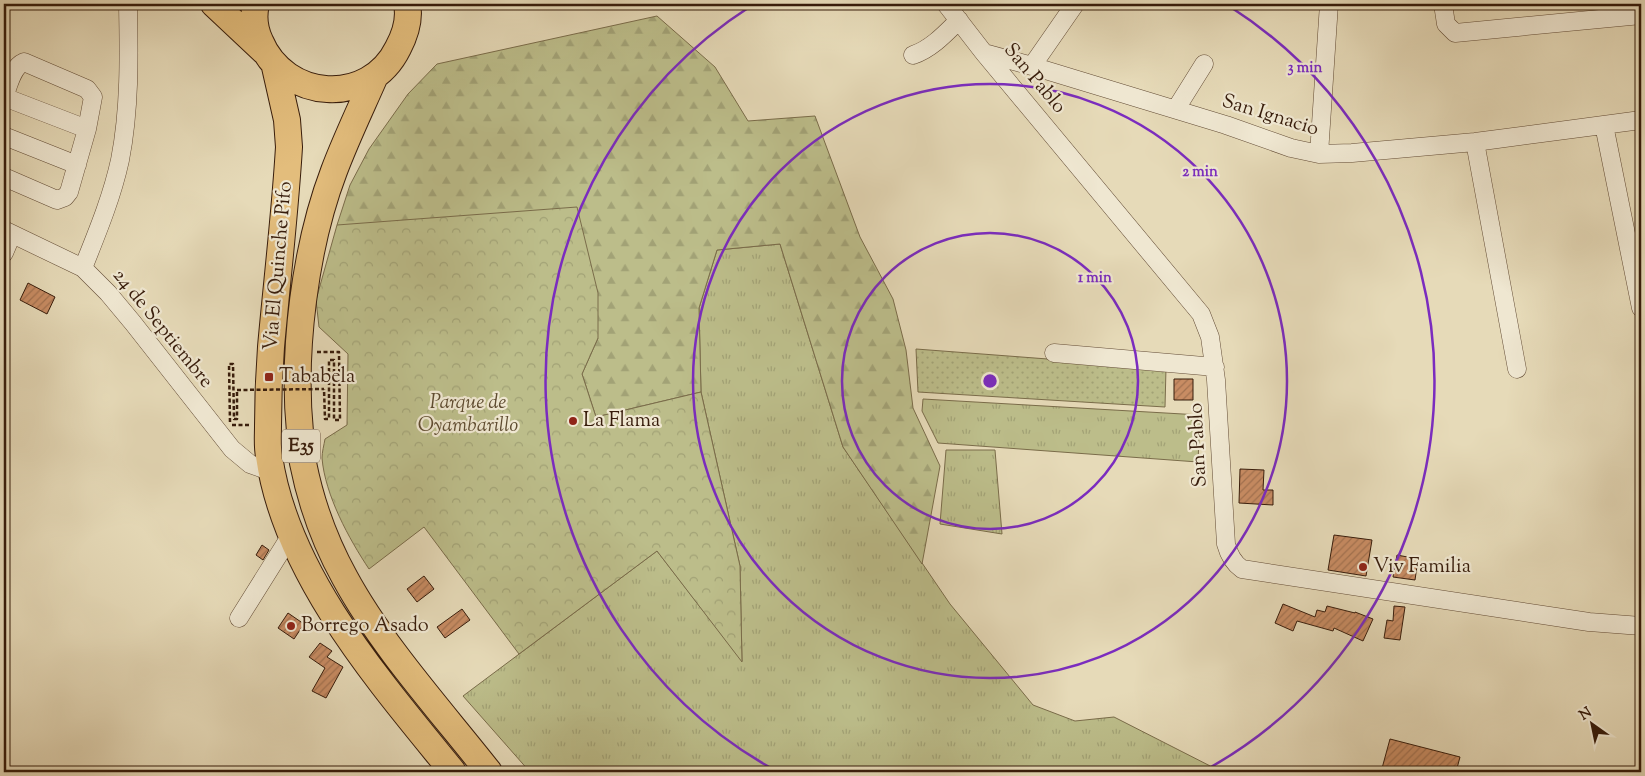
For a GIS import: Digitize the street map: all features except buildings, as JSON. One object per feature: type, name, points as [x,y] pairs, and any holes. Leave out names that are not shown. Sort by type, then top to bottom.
[{"type":"highway","points":[[214,4],[270,59]]},
{"type":"highway","name":"E35","points":[[256,4],[254,10],[257,34],[270,59],[290,78],[310,88],[333,90],[355,86],[375,76],[393,58],[405,35],[407,4]]},
{"type":"highway","name":"Via El Quinche Pifo","points":[[270,59],[287,120],[289,147],[268,390],[268,454],[276,494],[292,535],[320,593],[361,656],[388,693],[453,772]]},
{"type":"highway","name":"E35","points":[[375,76],[334,171],[319,219],[304,302],[297,380],[302,462],[314,507],[345,578],[373,623],[489,772]]},
{"type":"street","points":[[118,4],[129,36]]},
{"type":"street","points":[[83,268],[104,214],[120,160],[125,122],[129,36],[128,4]]},
{"type":"street","name":"San Pablo","points":[[946,4],[984,53],[1201,314],[1210,337],[1214,367],[1226,544],[1232,560],[1242,569],[1589,622],[1641,626]]},
{"type":"street","points":[[1032,66],[1076,4]]},
{"type":"street","points":[[1319,154],[1329,4]]},
{"type":"street","points":[[1443,4],[1446,24],[1455,33],[1641,15]]},
{"type":"street","points":[[913,55],[934,43],[959,20]]},
{"type":"street","name":"San Ignacio","points":[[984,53],[1177,110],[1291,148],[1319,154],[1352,153],[1475,142],[1641,120]]},
{"type":"street","points":[[4,177],[57,200],[69,192],[87,129],[93,97],[87,89],[24,62],[19,64],[4,97],[87,129]]},
{"type":"street","points":[[1177,110],[1204,64]]},
{"type":"street","points":[[1604,125],[1641,308]]},
{"type":"street","points":[[4,136],[77,165]]},
{"type":"street","points":[[1475,142],[1517,369]]},
{"type":"street","points":[[4,253],[8,232]]},
{"type":"street","name":"24 de Septiembre","points":[[8,232],[83,268],[133,322],[232,449],[250,464],[272,472]]},
{"type":"street","points":[[1054,353],[1214,367]]},
{"type":"street","points":[[240,618],[292,535]]},
{"type":"path","points":[[268,424],[230,425],[229,364],[233,364],[234,419],[237,418],[237,390],[324,388],[325,419],[329,419],[329,360],[334,360],[334,420],[340,420],[339,352],[299,352]]},
{"type":"green space","points":[[657,16],[715,67],[748,121],[815,116],[860,237],[893,299],[906,350],[913,408],[940,466],[922,564],[843,447],[780,244],[717,250],[699,308],[701,392],[596,417],[582,374],[598,338],[337,225],[350,185],[369,149],[408,94],[437,64]]},
{"type":"green space","name":"Parque de Oyambarillo","points":[[577,207],[598,293],[598,338],[582,374],[596,417],[701,392],[740,566],[742,662],[657,551],[519,654],[424,527],[369,569],[346,530],[333,501],[324,472],[322,453],[325,439],[347,425],[348,354],[319,327],[316,300],[337,225]]},
{"type":"green space","points":[[780,244],[843,447],[950,604],[1033,705],[1075,721],[1114,717],[1222,772],[530,772],[463,696],[657,551],[742,661],[740,566],[701,392],[699,308],[717,250]]},
{"type":"green space","points":[[916,349],[1166,368],[1165,407],[918,392]]},
{"type":"green space","points":[[923,399],[1200,415],[1198,462],[938,443],[922,411]]},
{"type":"green space","points":[[946,450],[995,450],[1002,534],[940,524]]},
{"type":"place","name":"Tababela","points":[[269,377]]},
{"type":"place","name":"La Flama","points":[[573,421]]},
{"type":"place","name":"Viv Familia","points":[[1363,567]]},
{"type":"place","name":"Borrego Asado","points":[[291,626]]}]
